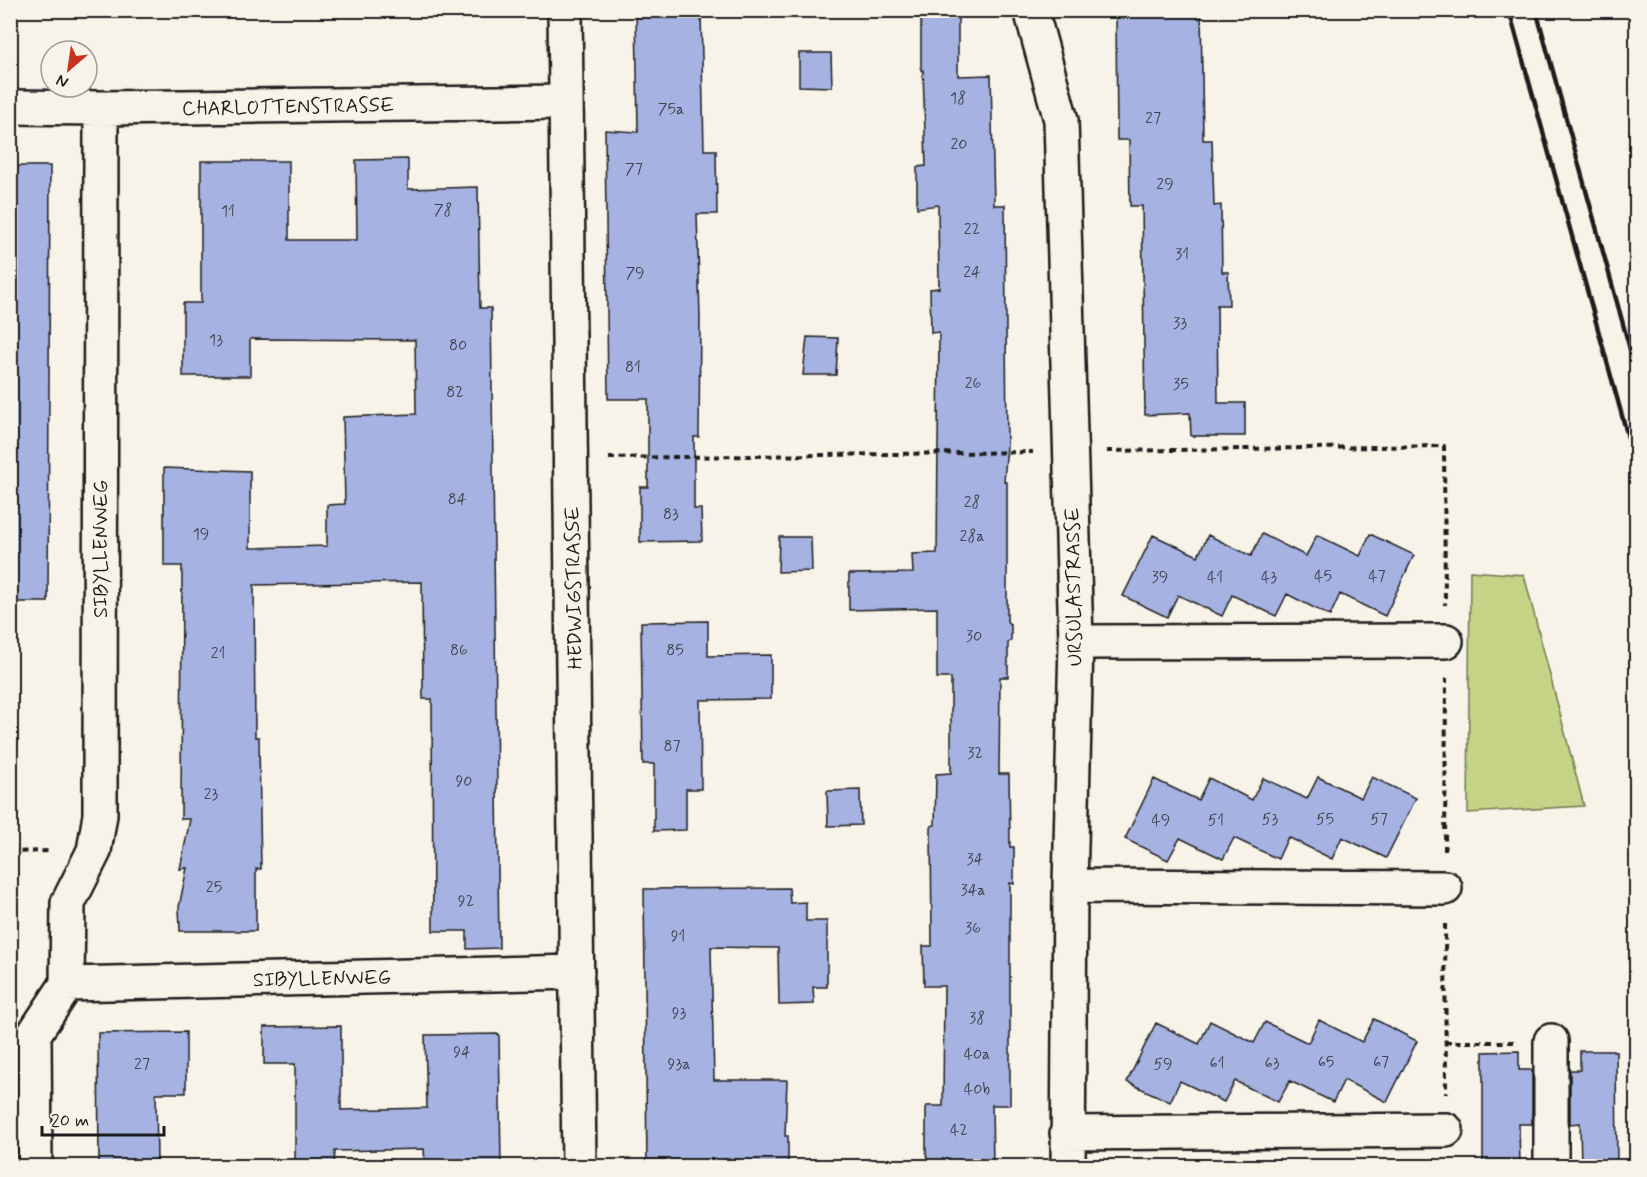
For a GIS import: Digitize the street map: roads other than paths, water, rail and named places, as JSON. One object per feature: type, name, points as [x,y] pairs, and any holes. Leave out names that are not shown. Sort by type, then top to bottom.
[{"type":"street","name":"HEDWIGSTRASSE","points":[[565,10],[579,1167]]},
{"type":"street","name":"URSULASTRASSE","points":[[1031,10],[1061,120],[1076,642],[1070,886],[1068,1167]]},
{"type":"street","name":"CHARLOTTENSTRASSE","points":[[10,107],[101,108],[566,102]]},
{"type":"street","name":"SIBYLLENWEG","points":[[101,108],[100,815],[94,851],[68,903],[67,984],[576,972]]},
{"type":"street","points":[[1076,642],[1446,641]]},
{"type":"street","points":[[1070,886],[1445,888]]},
{"type":"street","points":[[35,1167],[34,1034],[67,984]]},
{"type":"street","points":[[1551,1041],[1551,1167]]},
{"type":"street","points":[[1067,1133],[1446,1130]]},
{"type":"railway","points":[[1509,10],[1636,466]]},
{"type":"railway","points":[[1536,10],[1636,371]]}]
